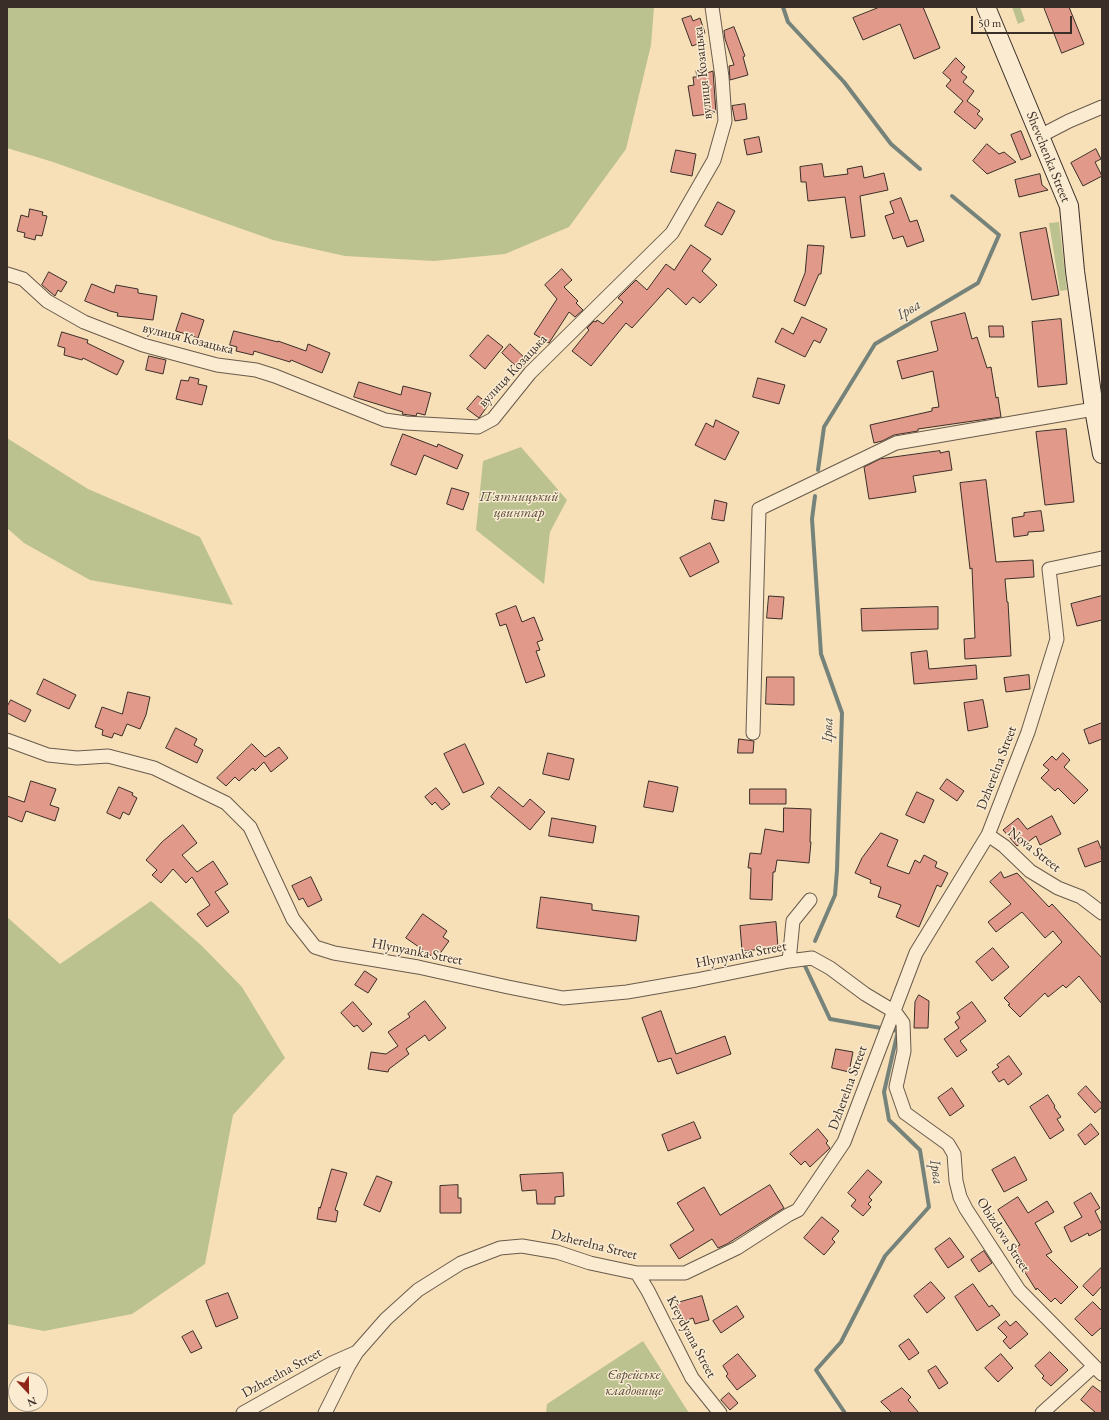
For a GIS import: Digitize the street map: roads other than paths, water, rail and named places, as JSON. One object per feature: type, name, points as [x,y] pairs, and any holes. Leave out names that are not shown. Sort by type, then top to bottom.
[{"type":"main road","name":"Shevchenka Street","points":[[986,7],[1069,206],[1075,271],[1094,409],[1102,454]]},
{"type":"street","name":"вулиця Козацька","points":[[7,274],[23,279],[47,301],[84,322],[142,345],[217,365],[256,370],[275,376],[385,420],[406,423],[478,427],[493,418],[530,373],[672,234],[714,160],[725,121],[722,77],[712,7]]},
{"type":"street","points":[[1040,136],[1069,121],[1102,107]]},
{"type":"street","points":[[753,733],[759,509],[896,443],[1094,409]]},
{"type":"street","name":"Dzherelna Street","points":[[243,1413],[332,1363],[357,1352],[386,1319],[418,1290],[462,1263],[500,1248],[522,1246],[550,1251],[590,1263],[637,1273],[685,1273],[737,1248],[798,1210],[844,1142],[916,953],[988,835],[1028,732],[1057,639],[1050,569],[1102,558]]},
{"type":"street","name":"Hlynyanka Street","points":[[7,740],[48,755],[77,758],[108,756],[154,768],[226,803],[250,827],[293,919],[315,947],[334,953],[418,967],[563,998],[627,992],[789,961],[812,958],[830,968],[865,994],[890,1022]]},
{"type":"street","name":"Nova Street","points":[[988,835],[1004,846],[1030,871],[1058,888],[1081,897],[1102,913]]},
{"type":"street","points":[[789,961],[793,921],[810,900]]},
{"type":"street","name":"Obizdova Street","points":[[890,1022],[903,1023],[904,1051],[896,1087],[905,1113],[948,1144],[954,1154],[956,1181],[960,1197],[1019,1290],[1098,1370]]},
{"type":"street","name":"Kreydyana Street","points":[[637,1273],[648,1290],[692,1378],[720,1413]]},
{"type":"street","points":[[325,1413],[344,1373],[357,1352]]},
{"type":"street","points":[[1042,1413],[1098,1370]]},
{"type":"waterway","name":"Ірва","points":[[783,7],[788,22],[844,82],[891,144],[920,169]]},
{"type":"waterway","name":"Ірва","points":[[818,470],[824,427],[875,344],[978,283],[999,235],[952,196]]},
{"type":"waterway","name":"Ірва","points":[[815,496],[812,519],[821,654],[842,713],[835,895],[815,941]]},
{"type":"waterway","name":"Ірва","points":[[805,966],[830,1019],[898,1031],[884,1092],[889,1120],[920,1150],[929,1207],[885,1256],[841,1342],[816,1370],[845,1413]]},
{"type":"park label","name":"П'ятницький цвинтар","points":[[519,506]]},
{"type":"park label","name":"Єврейське кладовище","points":[[634,1384]]}]
